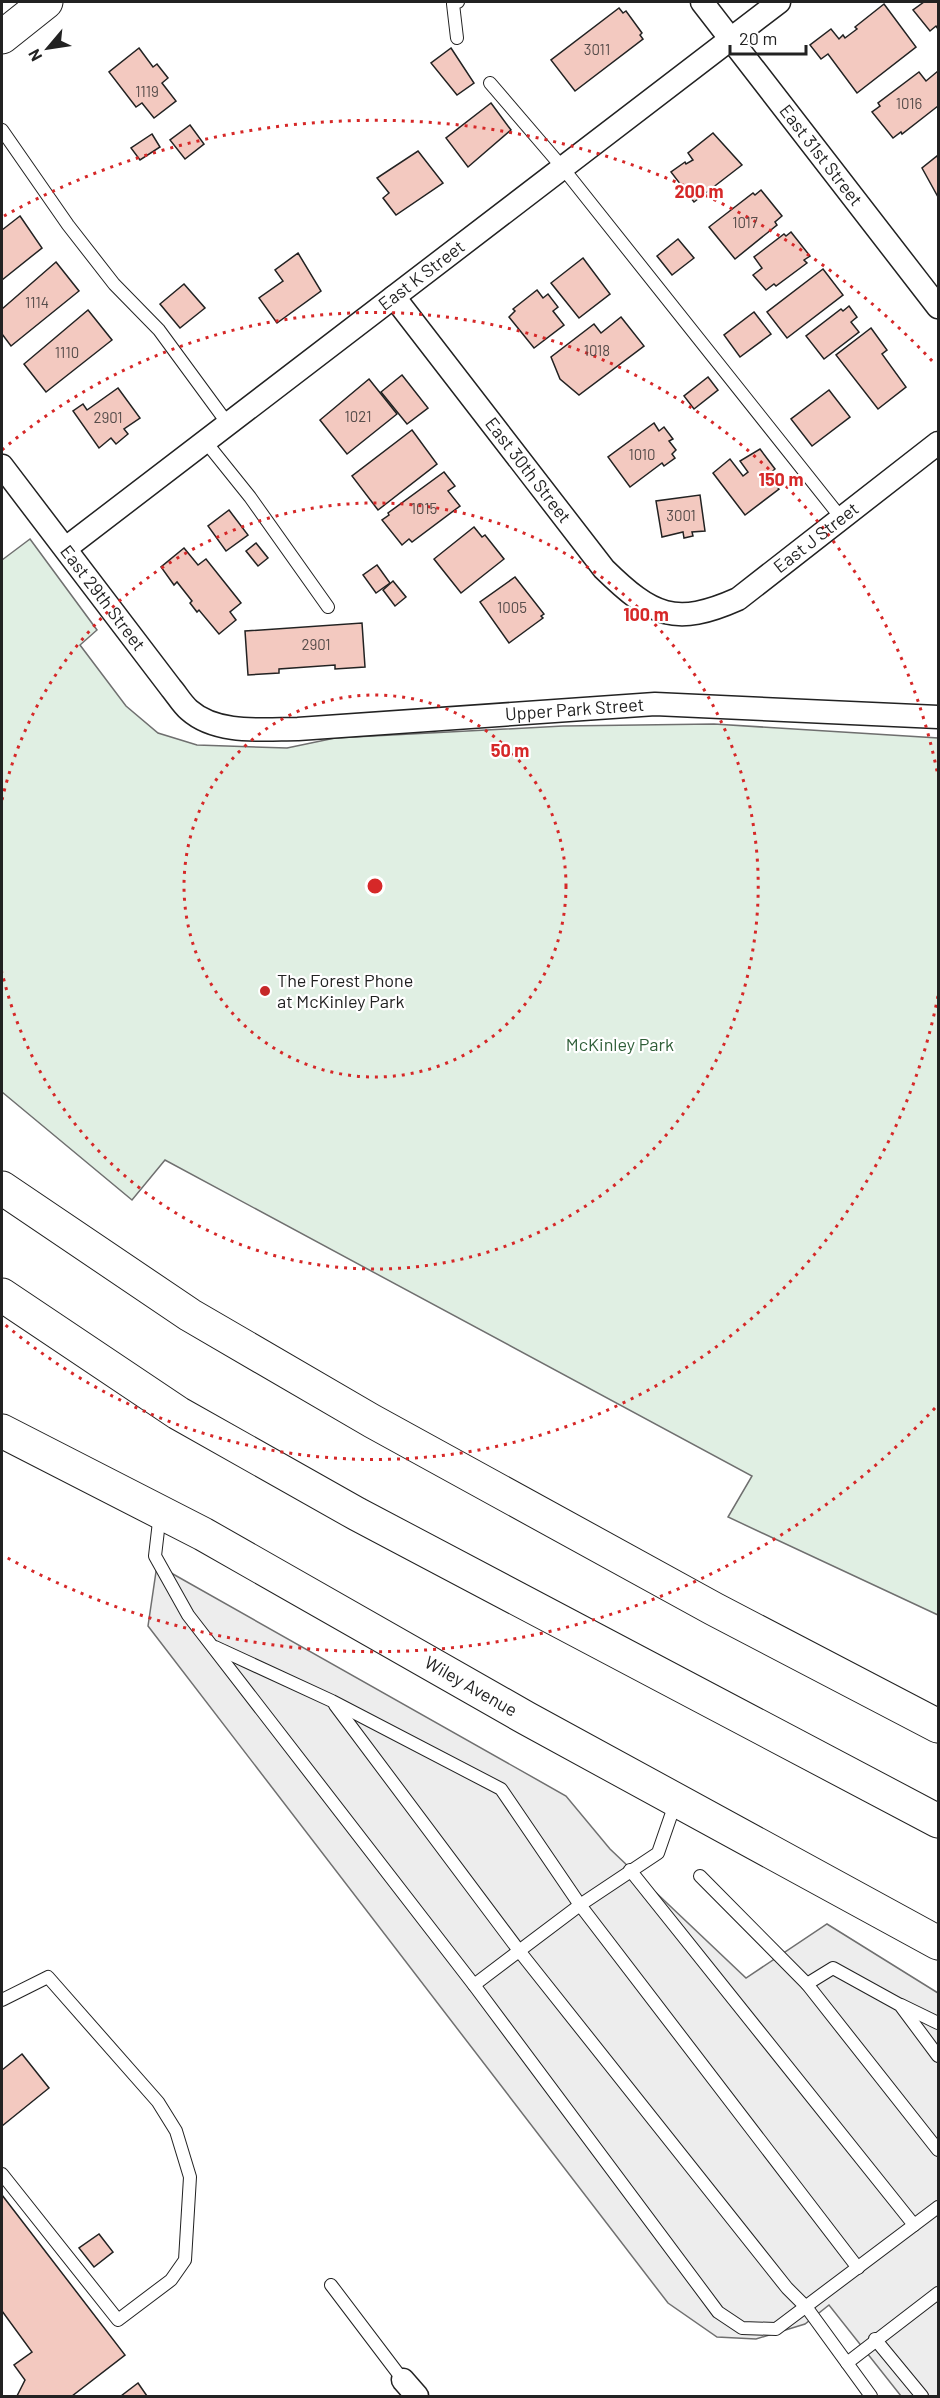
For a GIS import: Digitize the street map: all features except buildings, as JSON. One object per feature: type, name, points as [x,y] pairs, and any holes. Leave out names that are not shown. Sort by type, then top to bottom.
[{"type":"main road","points":[[2,37],[46,2]]},
{"type":"main road","points":[[2,1188],[190,1315],[372,1421],[714,1609],[939,1726]]},
{"type":"main road","points":[[2,1295],[178,1413],[347,1509],[939,1821]]},
{"type":"main road","name":"Wiley Avenue","points":[[2,1431],[160,1512],[676,1800],[939,1943]]},
{"type":"main road","points":[[714,1609],[939,1718]]},
{"type":"street","name":"East 31st Street","points":[[702,2],[939,307]]},
{"type":"street","name":"East K Street","points":[[66,548],[779,2]]},
{"type":"street","name":"East 30th Street","points":[[394,297],[604,569],[627,592],[644,603],[667,614],[684,615]]},
{"type":"street","name":"East J Street","points":[[684,615],[711,611],[738,599],[939,443]]},
{"type":"street","name":"East 29th Street","points":[[2,466],[171,688],[189,710],[210,723]]},
{"type":"street","name":"Upper Park Street","points":[[210,723],[255,729],[298,729],[655,704],[939,717]]},
{"type":"lane","points":[[457,38],[453,4],[458,2]]},
{"type":"lane","points":[[490,83],[562,166],[842,519]]},
{"type":"lane","points":[[2,130],[68,225],[114,284],[159,330],[228,424]]},
{"type":"lane","points":[[205,441],[250,497],[328,608]]},
{"type":"lane","points":[[160,1512],[155,1556],[188,1615],[474,1985],[718,2312],[742,2328],[776,2329],[939,2207]]},
{"type":"lane","points":[[211,1645],[332,1701],[501,1789],[580,1905],[858,2268]]},
{"type":"lane","points":[[332,1701],[520,1952],[787,2288],[807,2308],[871,2397]]},
{"type":"lane","points":[[474,1985],[580,1905],[658,1853],[676,1800]]},
{"type":"lane","points":[[630,1870],[914,2225]]},
{"type":"lane","points":[[700,1876],[807,1984],[939,2150]]},
{"type":"lane","points":[[807,1984],[833,1968],[900,2005],[939,2023]]},
{"type":"lane","points":[[2,2000],[48,1977],[158,2102],[176,2131],[190,2177],[185,2260],[171,2280],[118,2320],[2,2174]]},
{"type":"lane","points":[[900,2005],[939,2056]]},
{"type":"lane","points":[[331,2285],[410,2388]]},
{"type":"lane","points":[[847,2362],[939,2293]]},
{"type":"lane","points":[[875,2339],[922,2397]]},
{"type":"green space","name":"McKinley Park","points":[[30,539],[97,630],[80,645],[126,706],[158,733],[197,745],[287,748],[335,738],[563,726],[714,724],[938,738],[938,1615],[728,1517],[752,1476],[165,1160],[132,1200],[2,1092],[2,560]]},
{"type":"shaded area","points":[[157,1565],[566,1796],[610,1849],[746,1978],[827,1924],[938,1993],[938,2396],[901,2396],[829,2305],[805,2324],[756,2339],[717,2337],[668,2303],[148,1626]]},
{"type":"place","name":"The Forest Phone at McKinley Park","points":[[265,991]]}]
